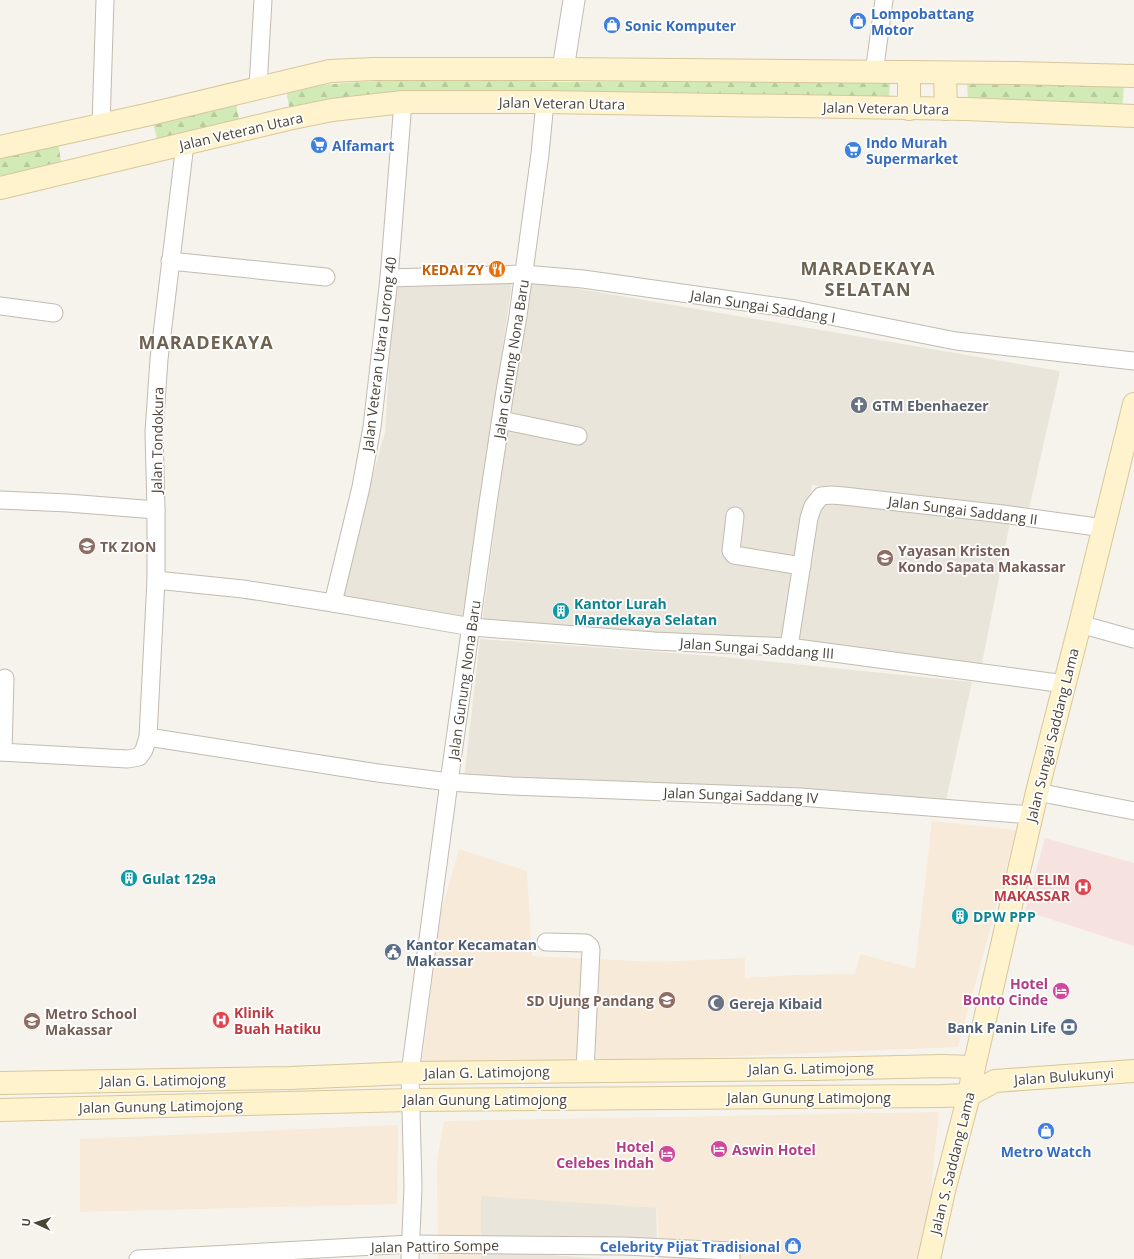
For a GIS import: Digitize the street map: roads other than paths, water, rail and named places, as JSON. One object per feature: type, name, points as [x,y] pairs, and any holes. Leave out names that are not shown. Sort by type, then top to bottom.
[{"type":"main road","points":[[0,147],[101,125],[330,71],[374,69],[563,69],[874,73],[1015,73],[1134,76]]},
{"type":"main road","points":[[909,73],[909,109]]},
{"type":"main road","points":[[945,73],[946,109]]},
{"type":"main road","name":"Jalan Veteran Utara","points":[[0,188],[288,119],[332,110],[403,102],[545,102],[946,109],[1134,116]]},
{"type":"main road","name":"Jalan Sungai Saddang Lama","points":[[974,1067],[1037,792],[1134,404]]},
{"type":"main road","name":"Jalan G. Latimojong","points":[[0,1083],[290,1078],[410,1073],[585,1070],[814,1069],[942,1066],[974,1067]]},
{"type":"main road","name":"Jalan Bulukunyi","points":[[974,1067],[995,1081]]},
{"type":"main road","name":"Jalan S. Saddang Lama","points":[[929,1259],[944,1191],[969,1094],[974,1067]]},
{"type":"main road","name":"Jalan Bulukunyi","points":[[969,1094],[995,1081],[1134,1072]]},
{"type":"main road","name":"Jalan Gunung Latimojong","points":[[0,1110],[411,1100],[936,1096],[969,1094]]},
{"type":"street","points":[[101,125],[105,0]]},
{"type":"street","points":[[258,87],[263,0]]},
{"type":"street","points":[[563,69],[574,0]]},
{"type":"street","points":[[874,73],[884,0]]},
{"type":"street","name":"Jalan Veteran Utara Lorong 40","points":[[333,603],[361,487],[373,420],[390,278],[403,102]]},
{"type":"street","name":"Jalan Gunung Nona Baru","points":[[411,1251],[413,1187],[410,1073],[449,782],[501,420],[524,274],[545,102]]},
{"type":"street","name":"Jalan Tondokura","points":[[148,737],[156,580],[154,432],[159,359],[185,144]]},
{"type":"street","points":[[170,261],[326,277]]},
{"type":"street","name":"Jalan Sungai Saddang I","points":[[390,278],[524,274],[583,278],[795,308],[956,341],[1134,361]]},
{"type":"street","points":[[0,306],[54,313]]},
{"type":"street","points":[[501,420],[578,436]]},
{"type":"street","name":"Jalan Sungai Saddang II","points":[[802,566],[809,518],[813,506],[821,496],[837,496],[1003,514],[1104,528]]},
{"type":"street","points":[[0,500],[156,510]]},
{"type":"street","points":[[735,516],[731,551],[734,555],[802,566],[789,647]]},
{"type":"street","name":"Jalan Sungai Saddang III","points":[[156,580],[244,589],[472,627],[654,641],[789,647],[1065,684]]},
{"type":"street","points":[[1080,624],[1134,639]]},
{"type":"street","points":[[5,678],[2,752],[127,759],[139,757],[144,750],[148,737]]},
{"type":"street","name":"Jalan Sungai Saddang IV","points":[[148,737],[449,782],[512,786],[800,797],[1032,815]]},
{"type":"street","points":[[1037,792],[1134,811]]},
{"type":"street","points":[[546,942],[586,943],[590,946],[585,1070]]},
{"type":"street","name":"Jalan Pattiro Sompe","points":[[138,1259],[265,1253],[411,1251],[624,1252],[731,1255]]},
{"type":"place","name":"Lompobattang Motor","points":[[858,21]]},
{"type":"place","name":"Sonic Komputer","points":[[612,25]]},
{"type":"place","name":"Alfamart","points":[[319,145]]},
{"type":"place","name":"Indo Murah Supermarket","points":[[853,150]]},
{"type":"place","name":"KEDAI ZY","points":[[497,269]]},
{"type":"place","name":"GTM Ebenhaezer","points":[[859,405]]},
{"type":"place","name":"TK ZION","points":[[87,546]]},
{"type":"place","name":"Yayasan Kristen Kondo Sapata Makassar","points":[[885,558]]},
{"type":"place","name":"Kantor Lurah Maradekaya Selatan","points":[[561,611]]},
{"type":"place","name":"Gulat 129a","points":[[129,878]]},
{"type":"place","name":"RSIA ELIM MAKASSAR","points":[[1083,887]]},
{"type":"place","name":"DPW PPP","points":[[960,916]]},
{"type":"place","name":"Kantor Kecamatan Makassar","points":[[393,952]]},
{"type":"place","name":"Hotel Bonto Cinde","points":[[1061,991]]},
{"type":"place","name":"SD Ujung Pandang","points":[[667,1000]]},
{"type":"place","name":"Gereja Kibaid","points":[[716,1003]]},
{"type":"place","name":"Klinik Buah Hatiku","points":[[221,1020]]},
{"type":"place","name":"Metro School Makassar","points":[[32,1021]]},
{"type":"place","name":"Bank Panin Life","points":[[1069,1027]]},
{"type":"place","name":"Metro Watch","points":[[1046,1131]]},
{"type":"place","name":"Aswin Hotel","points":[[719,1149]]},
{"type":"place","name":"Hotel Celebes Indah","points":[[667,1154]]},
{"type":"place","name":"Celebrity Pijat Tradisional","points":[[793,1246]]},
{"type":"district","name":"MARADEKAYA SELATAN","points":[[868,278]]},
{"type":"district","name":"MARADEKAYA","points":[[206,342]]}]
